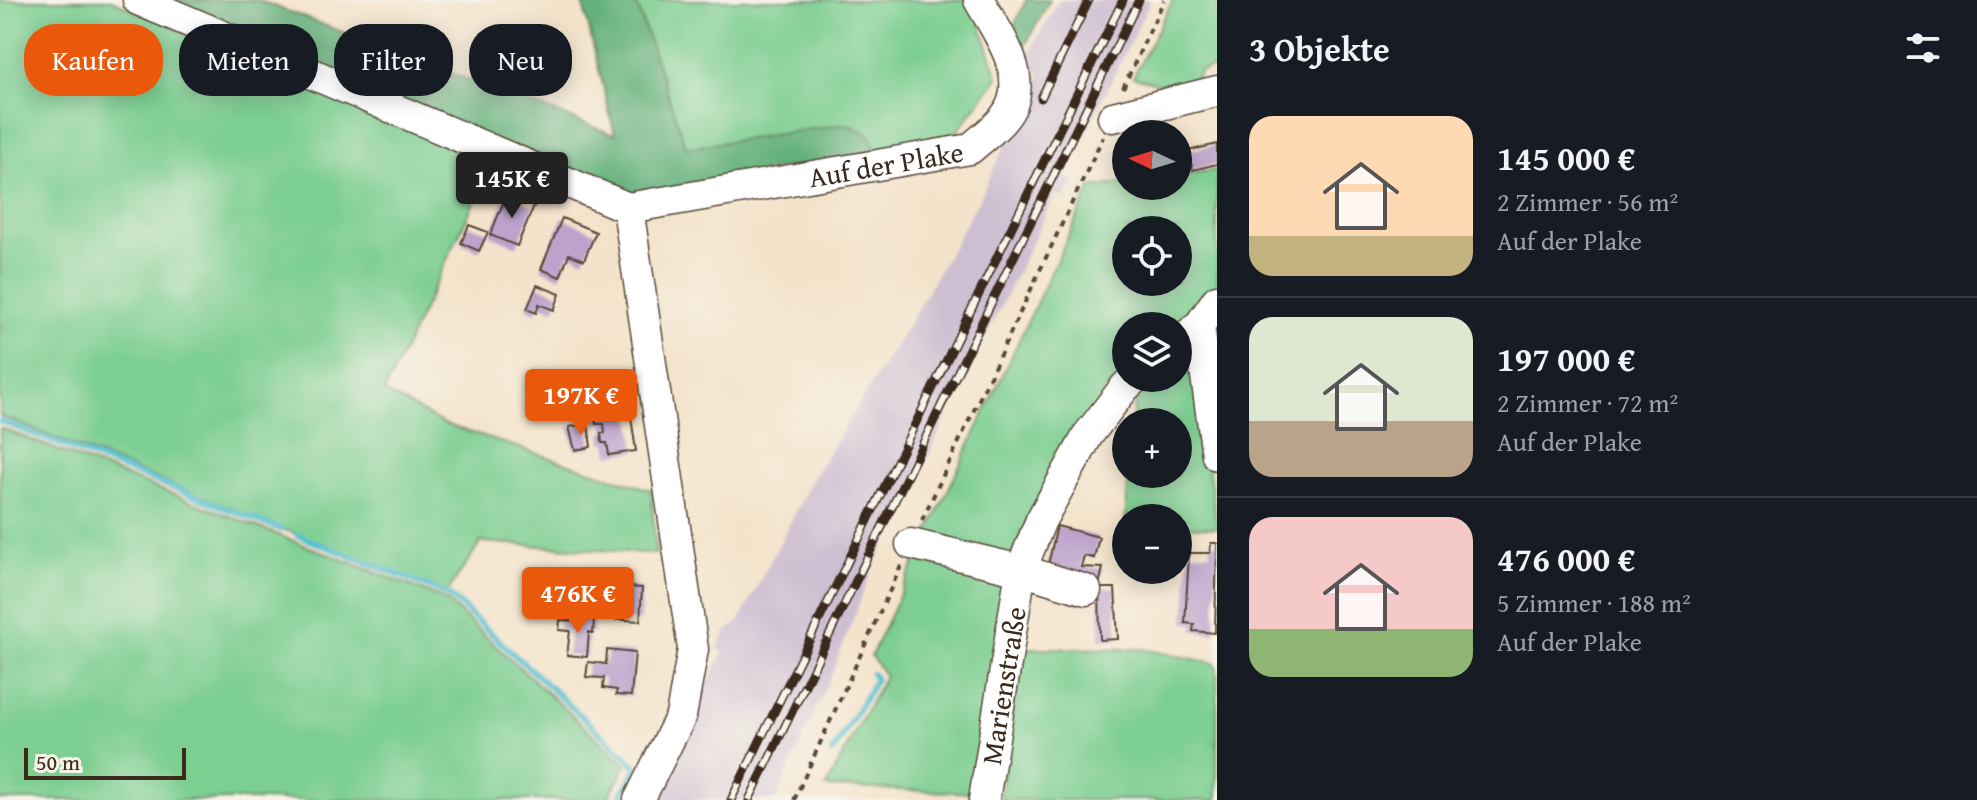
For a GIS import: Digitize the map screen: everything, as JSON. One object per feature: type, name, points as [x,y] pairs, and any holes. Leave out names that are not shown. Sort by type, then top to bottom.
[{"type":"street","points":[[138,0],[628,208],[693,649],[681,716],[639,800]]},
{"type":"street","name":"Auf der Plake","points":[[628,208],[970,149],[1005,118],[1015,94],[1016,75],[1008,53],[979,0]]},
{"type":"street","points":[[1113,117],[1217,91]]},
{"type":"street","points":[[1192,329],[1217,300]]},
{"type":"street","points":[[1192,351],[1217,455]]},
{"type":"street","name":"Marienstraße","points":[[984,800],[1021,570],[1041,520],[1088,435],[1121,392]]},
{"type":"street","name":"Marienstraße","points":[[911,544],[1021,570],[1086,590]]},
{"type":"path","points":[[794,800],[1113,117],[1128,73],[1164,0]]},
{"type":"shaded area","points":[[1059,0],[1151,0],[1064,177],[1074,182],[1064,198],[1055,195],[871,573],[833,671],[775,800],[652,800],[723,652],[717,648],[727,631],[739,622],[813,478],[910,322],[978,201],[1040,73],[1026,59]]},
{"type":"green space","points":[[0,0],[111,0],[179,29],[179,96],[318,96],[318,90],[492,165],[384,392],[444,424],[651,490],[656,554],[481,542],[446,594],[0,416]]},
{"type":"green space","points":[[170,0],[258,0],[334,29],[334,72],[318,65],[318,24],[225,24]]},
{"type":"green space","points":[[582,0],[635,0],[686,148],[847,124],[870,135],[876,151],[622,198],[389,96],[453,96],[453,74],[469,80],[469,96],[512,96],[615,135]]},
{"type":"green space","points":[[635,0],[972,0],[998,77],[956,133],[876,151],[847,124],[686,148]]},
{"type":"green space","points":[[1026,0],[1050,0],[1019,57],[1008,38]]},
{"type":"green space","points":[[1173,0],[1217,0],[1217,66],[1200,71],[1195,80],[1168,86],[1133,77]]},
{"type":"green space","points":[[1217,170],[1217,286],[1192,312],[1112,312],[1112,392],[1117,392],[1012,561],[926,537],[1091,188],[1112,185],[1112,200],[1192,200],[1192,173]]},
{"type":"green space","points":[[1192,374],[1217,528],[1192,527],[1192,504],[1127,504],[1128,488],[1192,488],[1192,408],[1134,408],[1136,392],[1192,392]]},
{"type":"green space","points":[[0,428],[445,599],[626,765],[607,800],[0,800]]},
{"type":"green space","points":[[921,549],[1011,572],[978,793],[826,787],[885,676],[871,656]]},
{"type":"green space","points":[[1028,648],[1142,649],[1215,663],[1217,800],[1000,800],[1020,657]]},
{"type":"building","points":[[1217,144],[1217,164],[1193,170],[1192,150]]},
{"type":"building","points":[[507,194],[534,206],[517,246],[490,235]]},
{"type":"building","points":[[562,218],[596,232],[584,260],[569,254],[560,277],[541,269]]},
{"type":"building","points":[[469,225],[488,232],[479,251],[461,243]]},
{"type":"building","points":[[537,285],[560,294],[554,310],[539,304],[536,313],[527,309]]},
{"type":"building","points":[[591,394],[610,398],[611,404],[625,402],[628,418],[631,417],[636,451],[609,455],[607,443],[602,443],[604,424],[596,424]]},
{"type":"building","points":[[588,424],[591,447],[575,450],[569,427]]},
{"type":"building","points":[[1057,526],[1099,537],[1094,558],[1084,556],[1081,567],[1103,568],[1099,585],[1048,565]]},
{"type":"building","points":[[1211,543],[1217,543],[1215,633],[1193,631],[1194,624],[1185,623],[1187,584],[1192,584],[1192,553],[1210,553]]},
{"type":"building","points":[[602,579],[629,581],[628,587],[642,588],[640,621],[611,619],[612,607],[599,606]]},
{"type":"building","points":[[1099,588],[1115,588],[1118,639],[1100,640]]},
{"type":"building","points":[[571,617],[594,619],[593,633],[589,632],[587,657],[567,655],[570,631],[559,630],[560,620],[570,621]]},
{"type":"building","points":[[607,650],[635,653],[631,696],[616,695],[617,690],[603,688],[604,678],[586,677],[588,662],[606,664]]},
{"type":"waterway","points":[[0,421],[282,530]]},
{"type":"waterway","points":[[297,535],[449,595],[637,767],[619,800]]},
{"type":"waterway","points":[[833,752],[876,679],[872,674]]},
{"type":"railway","points":[[1041,98],[1089,0]]},
{"type":"railway","points":[[731,800],[1123,0]]},
{"type":"railway","points":[[749,800],[1139,0]]}]
